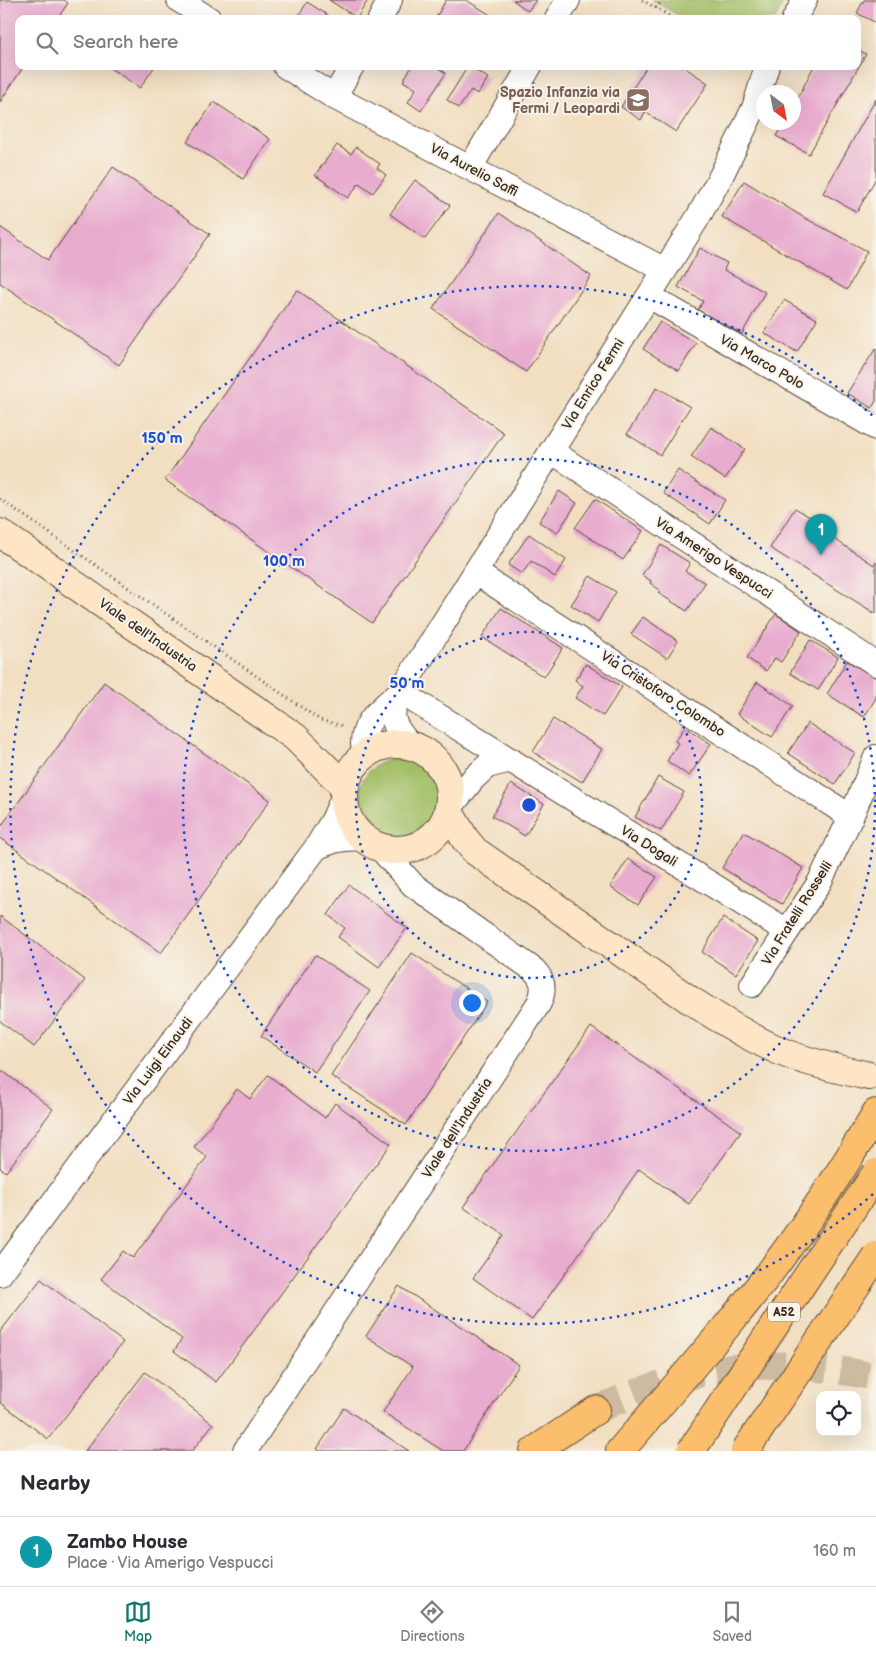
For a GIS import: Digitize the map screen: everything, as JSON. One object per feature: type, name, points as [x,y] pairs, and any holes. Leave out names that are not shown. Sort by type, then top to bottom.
[{"type":"highway","points":[[620,1451],[726,1328],[761,1283],[823,1198],[876,1113]]},
{"type":"highway","name":"A52","points":[[691,1451],[876,1173]]},
{"type":"highway","points":[[745,1451],[876,1256]]},
{"type":"highway","points":[[534,1451],[596,1410]]},
{"type":"street","points":[[179,0],[203,15]]},
{"type":"street","points":[[382,15],[390,0]]},
{"type":"street","points":[[560,15],[568,0]]},
{"type":"street","points":[[796,15],[805,0]]},
{"type":"street","name":"Via Aurelio Saffi","points":[[291,70],[334,97],[665,270]]},
{"type":"street","points":[[334,97],[350,70]]},
{"type":"street","points":[[470,168],[528,70]]},
{"type":"street","name":"Via Enrico Fermi","points":[[412,747],[404,738],[393,719],[393,706],[400,692],[697,219],[721,176],[754,108],[766,70]]},
{"type":"street","name":"Via Marco Polo","points":[[649,296],[876,428]]},
{"type":"street","name":"Via Amerigo Vespucci","points":[[551,451],[876,664]]},
{"type":"street","name":"Viale dell'Industria","points":[[0,533],[295,737],[345,791]]},
{"type":"street","name":"Via Cristoforo Colombo","points":[[475,572],[851,817]]},
{"type":"street","name":"Via Enrico Fermi","points":[[363,757],[362,738],[365,728],[380,709],[400,692]]},
{"type":"street","name":"Via Dogali","points":[[400,692],[788,930]]},
{"type":"street","name":"Viale dell'Industria","points":[[295,737],[321,747],[363,757]]},
{"type":"street","points":[[372,843],[350,822],[346,812],[345,791],[351,771],[363,757],[373,750],[386,746],[401,745],[412,747],[429,755],[442,770],[450,793],[448,810],[465,840],[475,851],[724,1022],[788,1054],[829,1067],[868,1076]]},
{"type":"street","name":"Via Fratelli Rosselli","points":[[752,985],[819,883],[851,817],[876,757]]},
{"type":"street","points":[[420,845],[440,828],[448,810],[473,779],[487,766],[511,760]]},
{"type":"street","name":"Via Luigi Einaudi","points":[[0,1274],[316,848],[333,820],[345,791]]},
{"type":"street","points":[[316,848],[331,841],[345,838],[400,850],[438,843],[475,851]]},
{"type":"street","name":"Viale dell'Industria","points":[[245,1451],[539,1003],[543,992],[543,983],[534,970],[413,885],[372,843]]},
{"type":"path","points":[[642,0],[668,15]]},
{"type":"path","points":[[656,8],[663,0]]},
{"type":"green space","points":[[652,0],[785,0],[777,15],[678,15]]},
{"type":"green space","points":[[398,759],[413,762],[426,771],[435,784],[438,799],[435,814],[426,827],[413,836],[398,839],[383,836],[370,827],[361,814],[358,799],[361,784],[370,771],[383,762]]},
{"type":"building","points":[[0,0],[64,0],[68,3],[60,15],[15,15],[15,70],[21,70],[0,102]]},
{"type":"building","points":[[329,0],[368,0],[359,15],[352,15]]},
{"type":"building","points":[[446,0],[466,0],[490,15],[437,15]]},
{"type":"building","points":[[513,0],[536,0],[528,11]]},
{"type":"building","points":[[864,0],[876,0],[876,23],[857,13]]},
{"type":"building","points":[[307,2],[328,15],[299,15]]},
{"type":"building","points":[[861,51],[866,54],[861,63]]},
{"type":"building","points":[[113,70],[152,70],[140,88]]},
{"type":"building","points":[[410,70],[441,70],[446,73],[421,111],[408,102],[416,89],[403,81]]},
{"type":"building","points":[[466,70],[475,70],[488,78],[478,94],[471,90],[459,108],[447,100]]},
{"type":"building","points":[[644,70],[688,70],[708,83],[676,132],[645,112],[641,120],[621,107]]},
{"type":"building","points":[[812,70],[857,70],[809,154],[776,136],[779,130],[801,130],[801,91]]},
{"type":"building","points":[[876,99],[876,178],[857,212],[823,193]]},
{"type":"building","points":[[214,102],[270,139],[243,179],[187,142]]},
{"type":"building","points":[[337,145],[351,154],[356,147],[380,164],[377,168],[386,175],[373,193],[359,183],[348,198],[315,175]]},
{"type":"building","points":[[113,167],[210,234],[119,365],[0,283],[0,227],[48,260]]},
{"type":"building","points":[[415,180],[450,205],[425,239],[390,214]]},
{"type":"building","points":[[744,181],[803,217],[867,251],[847,290],[722,217]]},
{"type":"building","points":[[499,213],[591,276],[526,372],[433,309]]},
{"type":"building","points":[[700,248],[727,263],[724,270],[765,292],[742,334],[698,310],[703,301],[678,287]]},
{"type":"building","points":[[297,290],[504,433],[372,623],[165,480]]},
{"type":"building","points":[[784,300],[817,319],[797,352],[764,333]]},
{"type":"building","points":[[660,322],[696,343],[679,371],[643,349]]},
{"type":"building","points":[[876,348],[876,401],[872,408],[847,393]]},
{"type":"building","points":[[657,387],[690,407],[660,455],[627,434]]},
{"type":"building","points":[[711,427],[745,449],[725,479],[691,457]]},
{"type":"building","points":[[678,470],[725,500],[710,524],[663,493]]},
{"type":"building","points":[[559,491],[577,503],[557,533],[539,522]]},
{"type":"building","points":[[595,499],[643,531],[623,560],[575,528]]},
{"type":"building","points":[[795,508],[831,530],[828,535],[874,565],[876,562],[876,614],[770,548]]},
{"type":"building","points":[[529,534],[566,560],[555,577],[531,561],[522,574],[508,565]]},
{"type":"building","points":[[661,545],[690,563],[685,571],[705,583],[687,611],[658,593],[660,590],[642,575]]},
{"type":"building","points":[[590,576],[616,592],[598,622],[571,605]]},
{"type":"building","points":[[501,608],[563,648],[544,677],[482,637]]},
{"type":"building","points":[[776,614],[801,631],[781,662],[775,658],[766,671],[747,658]]},
{"type":"building","points":[[643,617],[678,641],[667,658],[631,634]]},
{"type":"building","points":[[810,640],[838,657],[818,690],[790,673]]},
{"type":"building","points":[[847,661],[876,678],[876,698],[864,717],[827,694]]},
{"type":"building","points":[[586,664],[622,687],[603,716],[575,698],[583,686],[575,680]]},
{"type":"building","points":[[104,682],[270,800],[161,953],[0,838],[0,828]]},
{"type":"building","points":[[757,682],[793,706],[772,737],[737,714]]},
{"type":"building","points":[[553,719],[602,749],[582,782],[533,752]]},
{"type":"building","points":[[808,723],[855,753],[835,784],[788,753]]},
{"type":"building","points":[[685,727],[711,744],[689,776],[667,761],[678,743],[675,741]]},
{"type":"building","points":[[658,777],[684,792],[661,831],[635,817]]},
{"type":"building","points":[[511,784],[544,804],[525,836],[492,816]]},
{"type":"building","points":[[744,832],[803,868],[782,904],[722,868]]},
{"type":"building","points":[[628,859],[657,877],[638,905],[610,887]]},
{"type":"building","points":[[349,885],[407,928],[379,967],[338,937],[345,928],[328,915]]},
{"type":"building","points":[[0,916],[85,980],[34,1047],[0,1021]]},
{"type":"building","points":[[723,918],[758,941],[736,974],[702,952]]},
{"type":"building","points":[[412,953],[487,1002],[406,1125],[331,1076]]},
{"type":"building","points":[[315,955],[370,991],[315,1072],[261,1036]]},
{"type":"building","points":[[591,1027],[741,1132],[689,1204],[639,1169],[532,1320],[473,1278],[504,1235],[463,1207]]},
{"type":"building","points":[[0,1069],[53,1109],[6,1172],[0,1168]]},
{"type":"building","points":[[268,1075],[325,1118],[335,1103],[391,1144],[216,1382],[174,1351],[182,1339],[101,1279],[123,1251],[133,1258],[207,1157],[194,1147],[237,1089],[250,1099]]},
{"type":"building","points":[[41,1279],[123,1342],[48,1439],[0,1402],[0,1332]]},
{"type":"building","points":[[399,1286],[519,1365],[463,1451],[443,1451],[383,1412],[413,1367],[366,1336]]},
{"type":"building","points":[[145,1372],[213,1424],[192,1451],[85,1451]]},
{"type":"building","points":[[344,1408],[409,1451],[320,1451],[317,1449]]},
{"type":"tunnel","points":[[596,1410],[666,1382],[733,1368],[801,1366],[876,1377]]},
{"type":"place","name":"Spazio Infanzia via Fermi / Leopardi","points":[[638,100]]},
{"type":"place","name":"Zambo House","points":[[821,555]]}]
